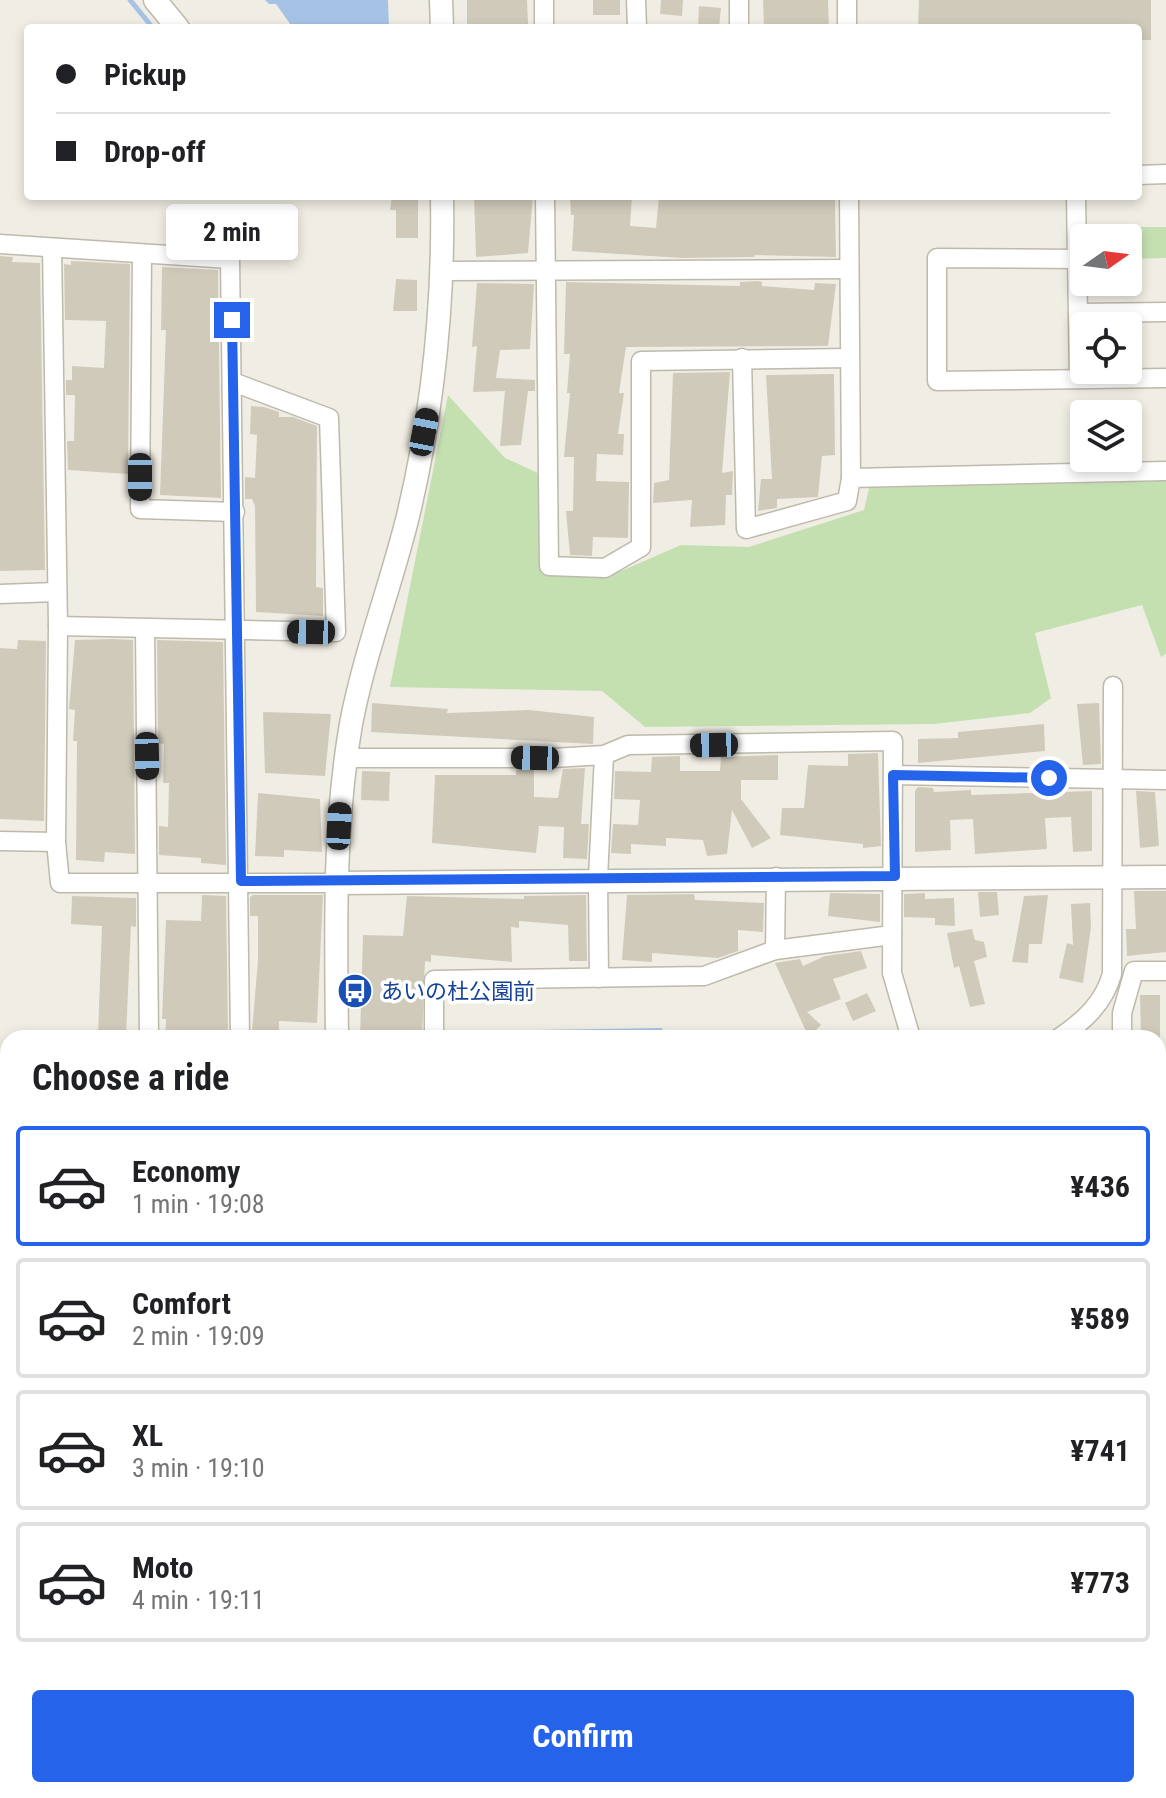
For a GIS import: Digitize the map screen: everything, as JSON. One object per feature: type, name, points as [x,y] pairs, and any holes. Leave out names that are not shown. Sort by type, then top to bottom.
[{"type":"street","points":[[155,0],[175,24]]},
{"type":"street","points":[[441,0],[442,24]]},
{"type":"street","points":[[544,0],[544,24]]},
{"type":"street","points":[[636,0],[637,24]]},
{"type":"street","points":[[739,0],[739,24]]},
{"type":"street","points":[[847,0],[847,24]]},
{"type":"street","points":[[1142,175],[1166,174]]},
{"type":"street","points":[[337,1030],[336,883],[346,758],[352,720],[407,518],[436,365],[443,271],[442,200]]},
{"type":"street","points":[[545,200],[549,566],[605,568],[641,547],[641,361],[849,358]]},
{"type":"street","points":[[742,358],[746,529],[847,501],[851,478],[849,200]]},
{"type":"street","points":[[1076,200],[1076,224]]},
{"type":"street","points":[[0,244],[230,259],[241,881],[240,1030]]},
{"type":"street","points":[[52,248],[58,626],[56,842],[60,883],[895,876],[1166,877]]},
{"type":"street","points":[[142,254],[140,509],[235,512]]},
{"type":"street","points":[[1070,259],[937,258],[937,381],[1070,379]]},
{"type":"street","points":[[443,271],[849,269]]},
{"type":"street","points":[[1142,312],[1166,312]]},
{"type":"street","points":[[1142,378],[1166,378]]},
{"type":"street","points":[[58,626],[336,632],[329,418],[233,382]]},
{"type":"street","points":[[851,478],[1166,471]]},
{"type":"street","points":[[0,594],[56,592]]},
{"type":"street","points":[[145,629],[149,1030]]},
{"type":"street","points":[[1069,1030],[1093,1011],[1107,992],[1115,950],[1112,878],[1113,686]]},
{"type":"street","points":[[346,758],[553,758],[604,755],[628,745],[893,741],[895,876],[892,973],[909,1030]]},
{"type":"street","points":[[599,978],[598,878],[604,755]]},
{"type":"street","points":[[893,775],[1166,780]]},
{"type":"street","points":[[0,841],[56,842]]},
{"type":"street","points":[[775,950],[776,877]]},
{"type":"street","points":[[434,1030],[434,980],[704,976],[775,950],[892,935]]},
{"type":"street","points":[[1122,1030],[1122,1013],[1134,971],[1166,971]]},
{"type":"green space","points":[[1142,227],[1166,227],[1166,258],[1142,259]]},
{"type":"green space","points":[[448,395],[505,458],[540,474],[542,574],[605,578],[681,545],[749,547],[864,510],[869,488],[1166,481],[1166,654],[1161,657],[1142,605],[1035,633],[1051,698],[1030,713],[934,724],[645,727],[602,691],[390,687]]},
{"type":"water","points":[[265,0],[388,0],[389,24],[290,24],[276,4]]},
{"type":"water","points":[[662,1028],[662,1030],[542,1030]]},
{"type":"building","points":[[467,0],[527,0],[528,24],[467,24]]},
{"type":"building","points":[[593,0],[620,0],[620,15],[593,15]]},
{"type":"building","points":[[661,0],[683,0],[682,16],[660,14]]},
{"type":"building","points":[[763,0],[828,0],[829,24],[764,24]]},
{"type":"building","points":[[919,0],[1151,0],[1151,40],[1142,40],[1142,24],[918,24]]},
{"type":"building","points":[[699,6],[721,8],[719,24],[698,24]]},
{"type":"building","points":[[391,200],[418,200],[418,238],[396,238],[396,210],[390,210]]},
{"type":"building","points":[[474,200],[533,200],[528,253],[476,257]]},
{"type":"building","points":[[570,200],[632,200],[630,226],[656,228],[659,200],[835,200],[836,257],[755,255],[682,258],[572,251],[574,215],[571,215]]},
{"type":"building","points":[[0,256],[13,257],[12,262],[40,263],[45,570],[0,571]]},
{"type":"building","points":[[71,261],[130,264],[128,474],[68,470],[67,441],[74,441],[75,395],[66,395],[66,380],[72,380],[72,366],[104,368],[106,321],[65,320],[64,264],[71,265]]},
{"type":"building","points":[[162,267],[218,270],[221,498],[160,495],[166,330],[161,330]]},
{"type":"building","points":[[396,279],[417,280],[417,311],[393,311]]},
{"type":"building","points":[[566,282],[740,286],[740,282],[762,282],[762,286],[814,290],[815,283],[836,284],[828,346],[626,347],[619,393],[624,393],[618,434],[624,434],[623,455],[597,454],[596,481],[629,482],[628,538],[593,537],[592,556],[570,555],[566,511],[573,511],[574,457],[564,457],[570,393],[567,393],[570,354],[564,354]]},
{"type":"building","points":[[477,283],[534,284],[530,349],[500,350],[496,378],[535,380],[535,391],[528,391],[521,445],[500,446],[505,391],[473,392],[477,346],[472,347]]},
{"type":"building","points":[[730,372],[722,473],[733,471],[732,495],[726,495],[725,525],[690,527],[692,500],[653,503],[654,483],[669,480],[673,373]]},
{"type":"building","points":[[834,374],[835,455],[822,456],[818,497],[777,499],[777,508],[758,511],[761,479],[772,479],[766,375]]},
{"type":"building","points":[[251,406],[264,407],[279,412],[279,417],[293,417],[317,426],[316,587],[323,588],[323,616],[256,612],[255,506],[252,499],[245,499],[245,477],[255,478],[257,435],[250,434]]},
{"type":"building","points":[[18,640],[46,641],[44,821],[0,819],[0,648],[17,649]]},
{"type":"building","points":[[75,640],[133,640],[135,854],[105,852],[104,862],[76,860],[77,741],[73,741],[75,710],[69,709]]},
{"type":"building","points":[[157,640],[223,642],[226,865],[201,863],[201,858],[159,855],[159,826],[168,827],[169,783],[163,783],[164,744],[158,743]]},
{"type":"building","points":[[372,703],[448,709],[447,713],[529,710],[594,717],[593,744],[371,732]]},
{"type":"building","points":[[1099,703],[1101,764],[1083,765],[1077,704]]},
{"type":"building","points":[[263,712],[331,714],[325,776],[265,773]]},
{"type":"building","points":[[1044,724],[1045,751],[918,763],[918,739],[958,738],[958,732]]},
{"type":"building","points":[[878,753],[881,846],[863,848],[863,844],[780,835],[782,808],[804,808],[808,765],[848,766],[848,754]]},
{"type":"building","points":[[778,755],[778,780],[741,780],[741,799],[771,838],[752,848],[732,810],[727,854],[707,856],[703,840],[666,838],[666,846],[631,844],[631,854],[611,853],[613,824],[638,825],[640,800],[614,799],[615,771],[651,772],[652,757],[680,756],[680,771],[720,771],[721,757]]},
{"type":"building","points":[[585,768],[581,824],[589,824],[587,859],[563,858],[564,827],[539,826],[536,853],[432,843],[435,775],[516,775],[516,770],[534,770],[534,797],[558,798],[563,769]]},
{"type":"building","points":[[362,771],[390,772],[389,801],[361,800]]},
{"type":"building","points":[[918,787],[933,788],[934,792],[971,790],[971,795],[1092,791],[1092,851],[1073,852],[1071,817],[1045,818],[1047,849],[975,854],[973,819],[950,820],[951,850],[915,852],[915,791]]},
{"type":"building","points":[[1136,791],[1155,792],[1159,846],[1140,848]]},
{"type":"building","points":[[258,793],[320,799],[322,852],[284,850],[284,857],[255,856]]},
{"type":"building","points":[[1134,891],[1166,891],[1166,952],[1127,956],[1126,929],[1136,929]]},
{"type":"building","points":[[978,892],[997,892],[999,915],[980,917]]},
{"type":"building","points":[[830,893],[880,894],[880,922],[828,916]]},
{"type":"building","points":[[925,893],[925,899],[954,898],[955,926],[935,925],[935,918],[904,917],[904,894]]},
{"type":"building","points":[[694,894],[695,900],[764,903],[763,932],[738,930],[738,951],[718,958],[652,953],[652,962],[622,960],[627,895]]},
{"type":"building","points":[[202,895],[226,896],[228,1030],[165,1030],[166,1019],[162,1019],[166,920],[201,921]]},
{"type":"building","points":[[323,895],[317,1023],[279,1021],[279,1030],[252,1030],[258,916],[250,916],[250,897]]},
{"type":"building","points":[[586,895],[587,961],[569,961],[568,925],[519,921],[519,928],[511,927],[512,962],[431,955],[431,962],[425,961],[422,1030],[360,1030],[363,935],[403,936],[407,896],[524,899],[524,896]]},
{"type":"building","points":[[1048,895],[1042,944],[1029,944],[1028,963],[1012,962],[1024,896]]},
{"type":"building","points":[[72,896],[136,898],[136,927],[131,926],[126,1030],[98,1030],[102,926],[71,924]]},
{"type":"building","points":[[1090,903],[1091,927],[1083,983],[1059,978],[1067,943],[1073,945],[1071,904]]},
{"type":"building","points":[[972,929],[975,940],[984,942],[987,957],[974,961],[985,1004],[970,1007],[959,966],[954,968],[947,933]]},
{"type":"building","points":[[861,951],[867,968],[833,979],[841,999],[807,1012],[821,1025],[816,1030],[806,1030],[775,963],[800,959],[803,966],[825,956]]},
{"type":"building","points":[[867,993],[876,1011],[853,1021],[845,1003]]},
{"type":"building","points":[[1140,995],[1160,995],[1160,1030],[1141,1030]]},
{"type":"waterway","points":[[130,0],[150,24]]},
{"type":"place","name":"あいの杜公園前","points":[[355,991]]},
{"type":"route","points":[[232,320],[241,881],[336,883],[895,876],[893,775],[1049,778]]}]
